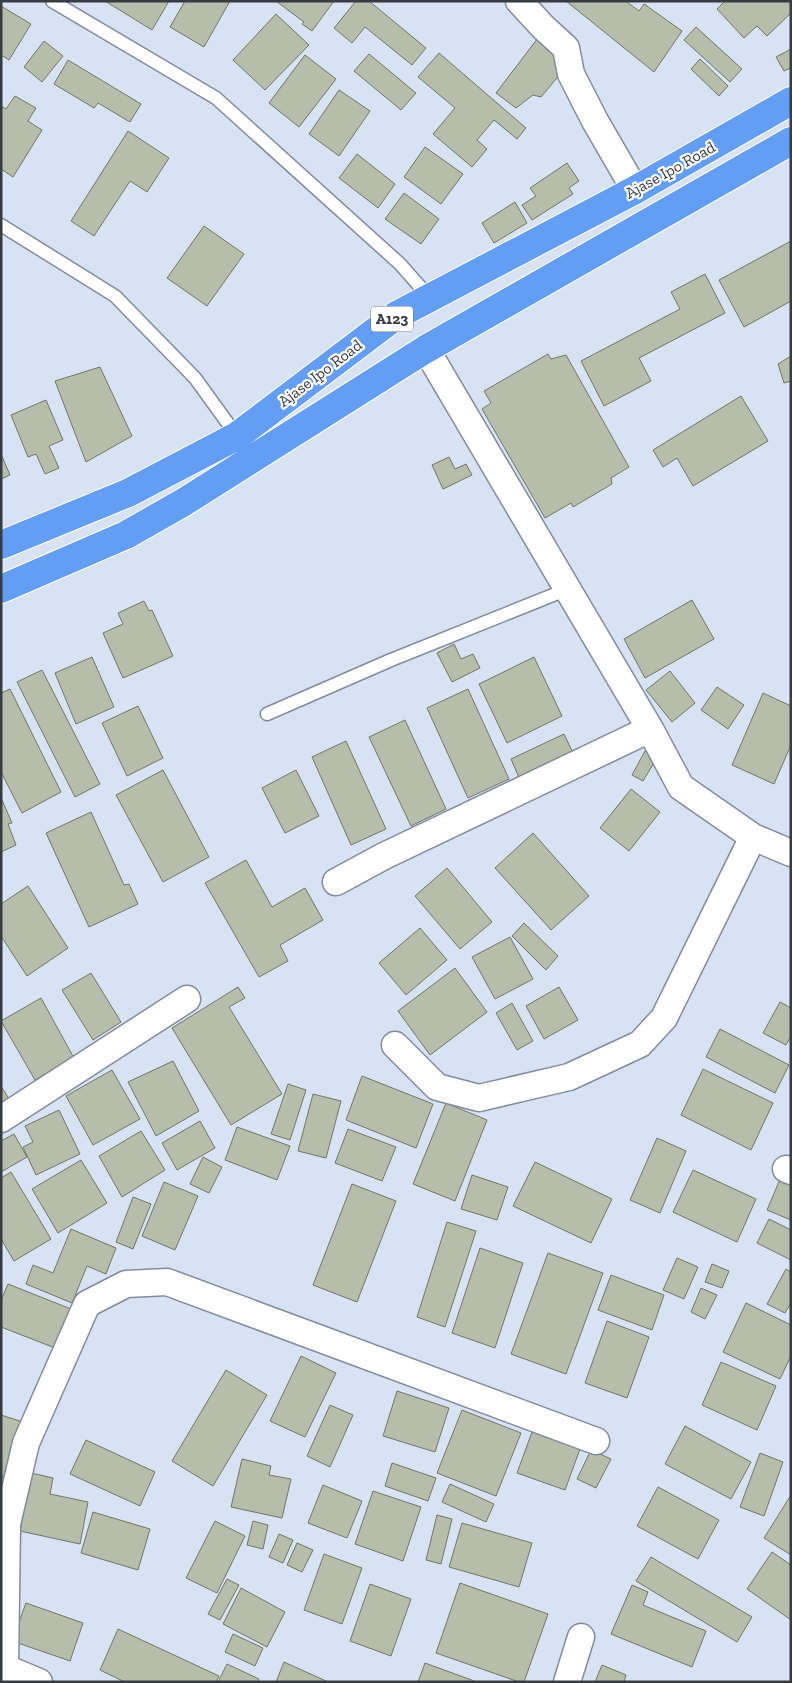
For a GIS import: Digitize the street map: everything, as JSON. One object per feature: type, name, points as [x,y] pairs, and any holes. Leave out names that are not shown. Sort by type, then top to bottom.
[{"type":"highway","name":"Ajase Ipo Road","points":[[1,545],[128,493],[238,436],[397,315],[635,190],[791,101]]},
{"type":"highway","name":"Ajase Ipo Road","points":[[1,589],[134,530],[192,497],[426,350],[791,141]]},
{"type":"street","points":[[519,1],[566,48],[571,74],[595,121],[635,190]]},
{"type":"street","points":[[426,350],[650,729],[681,787],[753,837],[791,853]]},
{"type":"street","points":[[336,882],[384,856],[650,729]]},
{"type":"street","points":[[395,1045],[437,1087],[479,1098],[569,1077],[640,1044],[664,1018],[753,837]]},
{"type":"street","points":[[1,1119],[187,1000]]},
{"type":"street","points":[[39,1682],[3,1667],[7,1524],[26,1443],[87,1304],[126,1284],[167,1282],[596,1441]]},
{"type":"street","points":[[567,1682],[581,1637]]},
{"type":"lane","points":[[52,1],[216,98],[400,264],[430,298]]},
{"type":"lane","points":[[3,229],[115,296],[195,378],[238,436]]},
{"type":"lane","points":[[267,714],[391,660],[568,589]]},
{"type":"building","points":[[105,1],[169,1],[152,30]]},
{"type":"building","points":[[185,1],[230,1],[204,47],[170,27]]},
{"type":"building","points":[[276,1],[334,1],[312,31],[302,24],[304,22]]},
{"type":"building","points":[[356,1],[369,1],[426,48],[412,65],[365,27],[352,43],[334,28]]},
{"type":"building","points":[[566,1],[627,1],[639,11],[644,4],[682,31],[654,72]]},
{"type":"building","points":[[725,1],[791,1],[791,13],[767,36],[757,26],[744,38],[717,9]]},
{"type":"building","points":[[1,6],[31,24],[9,60],[1,55]]},
{"type":"building","points":[[276,14],[309,45],[265,90],[233,60]]},
{"type":"building","points":[[696,27],[742,69],[730,82],[684,40]]},
{"type":"building","points":[[538,38],[559,54],[561,73],[541,97],[533,95],[516,108],[496,93]]},
{"type":"building","points":[[44,41],[63,56],[42,82],[24,67]]},
{"type":"building","points":[[791,49],[791,68],[784,71],[776,57]]},
{"type":"building","points":[[439,53],[526,128],[517,139],[494,120],[477,140],[487,149],[472,167],[433,134],[455,108],[418,77]]},
{"type":"building","points":[[369,54],[416,93],[401,110],[354,71]]},
{"type":"building","points":[[305,55],[336,79],[299,127],[269,103]]},
{"type":"building","points":[[700,59],[728,86],[719,96],[691,69]]},
{"type":"building","points":[[68,60],[141,104],[130,122],[98,103],[94,108],[54,84]]},
{"type":"building","points":[[339,90],[370,111],[339,156],[309,134]]},
{"type":"building","points":[[15,96],[36,108],[28,121],[42,130],[13,177],[1,169],[1,106],[6,109]]},
{"type":"building","points":[[128,131],[169,158],[147,192],[130,181],[94,236],[71,221]]},
{"type":"building","points":[[425,147],[463,174],[441,204],[404,177]]},
{"type":"building","points":[[357,154],[395,184],[378,208],[339,178]]},
{"type":"building","points":[[567,163],[579,181],[569,188],[573,194],[532,220],[522,205],[536,196],[530,188]]},
{"type":"building","points":[[404,193],[439,219],[421,244],[385,219]]},
{"type":"building","points":[[515,202],[527,223],[494,243],[482,223]]},
{"type":"building","points":[[204,226],[244,254],[207,306],[167,278]]},
{"type":"building","points":[[791,241],[791,301],[744,327],[719,280]]},
{"type":"building","points":[[705,274],[725,313],[639,358],[651,381],[604,406],[581,361],[680,309],[671,292]]},
{"type":"building","points":[[548,354],[551,359],[566,355],[629,467],[611,478],[612,484],[573,507],[571,503],[545,518],[482,409],[491,403],[484,391]]},
{"type":"building","points":[[791,356],[791,381],[784,383],[778,364]]},
{"type":"building","points":[[100,367],[132,436],[86,462],[55,381]]},
{"type":"building","points":[[741,396],[768,441],[693,486],[677,458],[663,467],[653,450]]},
{"type":"building","points":[[46,400],[63,440],[49,446],[59,468],[45,474],[36,454],[28,457],[11,415]]},
{"type":"building","points":[[1,454],[10,475],[1,479]]},
{"type":"building","points":[[449,457],[455,469],[466,464],[472,475],[443,489],[432,465]]},
{"type":"building","points":[[692,600],[714,639],[645,678],[624,639]]},
{"type":"building","points":[[144,601],[149,611],[152,610],[173,656],[123,678],[103,633],[123,624],[118,613]]},
{"type":"building","points":[[454,644],[461,659],[473,654],[480,668],[452,682],[437,653]]},
{"type":"building","points":[[92,657],[114,707],[76,724],[55,673]]},
{"type":"building","points":[[534,657],[562,716],[507,743],[479,684]]},
{"type":"building","points":[[42,670],[100,784],[75,797],[17,682]]},
{"type":"building","points":[[670,671],[695,703],[672,722],[646,690]]},
{"type":"building","points":[[717,687],[744,705],[728,729],[701,710]]},
{"type":"building","points":[[10,689],[61,792],[22,813],[1,772],[1,693]]},
{"type":"building","points":[[468,689],[509,779],[468,798],[427,708]]},
{"type":"building","points":[[763,693],[791,706],[791,745],[774,784],[732,765]]},
{"type":"building","points":[[138,706],[163,758],[127,776],[102,723]]},
{"type":"building","points":[[405,720],[446,809],[411,826],[369,737]]},
{"type":"building","points":[[564,734],[574,755],[520,780],[511,759]]},
{"type":"building","points":[[346,741],[386,829],[351,845],[312,757]]},
{"type":"building","points":[[645,751],[657,758],[643,781],[632,775]]},
{"type":"building","points":[[163,770],[209,857],[163,882],[116,795]]},
{"type":"building","points":[[296,770],[319,816],[285,833],[262,788]]},
{"type":"building","points":[[631,789],[660,812],[629,851],[600,828]]},
{"type":"building","points":[[1,801],[12,823],[8,824],[16,845],[1,852]]},
{"type":"building","points":[[91,812],[124,885],[129,884],[138,904],[89,927],[46,833]]},
{"type":"building","points":[[533,833],[589,896],[551,930],[495,868]]},
{"type":"building","points":[[246,860],[272,907],[305,888],[323,920],[280,945],[288,961],[259,977],[205,883]]},
{"type":"building","points":[[447,868],[492,922],[460,949],[415,896]]},
{"type":"building","points":[[28,886],[68,948],[27,976],[1,936],[1,904]]},
{"type":"building","points":[[524,923],[558,956],[546,970],[512,936]]},
{"type":"building","points":[[420,928],[447,960],[406,995],[379,963]]},
{"type":"building","points":[[510,937],[533,979],[495,999],[472,957]]},
{"type":"building","points":[[455,968],[487,1012],[430,1055],[398,1011]]},
{"type":"building","points":[[91,973],[121,1022],[93,1040],[62,990]]},
{"type":"building","points":[[238,987],[245,998],[229,1007],[282,1094],[231,1125],[172,1028]]},
{"type":"building","points":[[559,987],[578,1020],[544,1039],[526,1006]]},
{"type":"building","points":[[41,998],[74,1058],[35,1080],[1,1021]]},
{"type":"building","points":[[780,1002],[791,1008],[791,1036],[786,1045],[763,1033]]},
{"type":"building","points":[[512,1003],[533,1041],[517,1050],[496,1013]]},
{"type":"building","points":[[720,1029],[789,1065],[775,1093],[706,1057]]},
{"type":"building","points":[[173,1061],[199,1111],[156,1136],[128,1082]]},
{"type":"building","points":[[703,1069],[773,1103],[751,1150],[681,1115]]},
{"type":"building","points":[[112,1070],[140,1119],[93,1145],[66,1096]]},
{"type":"building","points":[[362,1076],[433,1104],[416,1148],[346,1120]]},
{"type":"building","points":[[288,1084],[306,1090],[290,1140],[271,1134]]},
{"type":"building","points":[[1,1086],[9,1099],[1,1103]]},
{"type":"building","points":[[313,1094],[341,1101],[326,1158],[298,1151]]},
{"type":"building","points":[[446,1103],[487,1120],[455,1201],[413,1184]]},
{"type":"building","points":[[59,1110],[80,1154],[36,1175],[23,1147],[33,1142],[25,1126]]},
{"type":"building","points":[[200,1121],[215,1148],[177,1170],[162,1143]]},
{"type":"building","points":[[237,1127],[290,1146],[277,1180],[225,1160]]},
{"type":"building","points":[[348,1129],[396,1147],[382,1181],[335,1163]]},
{"type":"building","points":[[141,1131],[165,1170],[122,1197],[99,1156]]},
{"type":"building","points":[[14,1134],[27,1157],[1,1172],[1,1141]]},
{"type":"building","points":[[657,1138],[686,1151],[660,1213],[630,1200]]},
{"type":"building","points":[[203,1157],[222,1167],[209,1193],[190,1184]]},
{"type":"building","points":[[81,1160],[107,1203],[58,1233],[32,1189]]},
{"type":"building","points":[[535,1162],[612,1199],[591,1243],[513,1206]]},
{"type":"building","points":[[693,1170],[756,1199],[737,1242],[673,1212]]},
{"type":"building","points":[[11,1172],[51,1239],[14,1261],[1,1239],[1,1178]]},
{"type":"building","points":[[472,1175],[508,1187],[497,1220],[461,1209]]},
{"type":"building","points":[[781,1177],[791,1181],[791,1220],[767,1210]]},
{"type":"building","points":[[164,1182],[198,1196],[175,1250],[142,1236]]},
{"type":"building","points":[[352,1184],[396,1201],[357,1302],[313,1285]]},
{"type":"building","points":[[133,1197],[151,1204],[133,1249],[116,1242]]},
{"type":"building","points":[[769,1219],[791,1230],[791,1260],[757,1243]]},
{"type":"building","points":[[447,1222],[476,1231],[445,1327],[417,1317]]},
{"type":"building","points":[[71,1229],[116,1248],[106,1274],[87,1266],[72,1303],[26,1284],[33,1265],[53,1273]]},
{"type":"building","points":[[480,1248],[523,1263],[495,1348],[452,1333]]},
{"type":"building","points":[[548,1253],[603,1273],[566,1374],[511,1354]]},
{"type":"building","points":[[677,1258],[698,1267],[684,1299],[663,1290]]},
{"type":"building","points":[[712,1264],[729,1271],[722,1288],[705,1282]]},
{"type":"building","points":[[786,1269],[791,1272],[791,1303],[785,1313],[767,1304]]},
{"type":"building","points":[[611,1275],[664,1295],[652,1330],[598,1310]]},
{"type":"building","points":[[8,1284],[71,1309],[55,1348],[1,1327],[1,1300]]},
{"type":"building","points":[[701,1288],[717,1295],[705,1319],[691,1312]]},
{"type":"building","points":[[746,1303],[791,1325],[791,1356],[780,1379],[723,1352]]},
{"type":"building","points":[[607,1321],[649,1337],[627,1398],[585,1383]]},
{"type":"building","points":[[301,1356],[336,1373],[305,1437],[270,1421]]},
{"type":"building","points":[[721,1362],[776,1386],[757,1430],[702,1405]]},
{"type":"building","points":[[226,1370],[267,1395],[213,1486],[172,1461]]},
{"type":"building","points":[[397,1391],[449,1408],[435,1452],[383,1436]]},
{"type":"building","points":[[330,1405],[353,1415],[330,1467],[307,1456]]},
{"type":"building","points":[[462,1410],[521,1433],[496,1496],[437,1473]]},
{"type":"building","points":[[1,1415],[23,1422],[5,1478],[1,1477]]},
{"type":"building","points":[[685,1426],[751,1462],[731,1499],[665,1464]]},
{"type":"building","points":[[532,1432],[580,1449],[565,1490],[517,1473]]},
{"type":"building","points":[[86,1440],[155,1472],[140,1506],[70,1474]]},
{"type":"building","points":[[591,1450],[611,1459],[596,1488],[577,1479]]},
{"type":"building","points":[[760,1453],[783,1462],[764,1516],[740,1507]]},
{"type":"building","points":[[242,1459],[271,1466],[269,1475],[291,1479],[282,1518],[231,1507]]},
{"type":"building","points":[[392,1463],[436,1478],[428,1501],[385,1486]]},
{"type":"building","points":[[31,1473],[53,1478],[50,1494],[88,1502],[80,1544],[20,1531]]},
{"type":"building","points":[[450,1484],[494,1504],[486,1522],[442,1502]]},
{"type":"building","points":[[323,1485],[362,1501],[347,1538],[308,1523]]},
{"type":"building","points":[[658,1487],[719,1520],[698,1559],[637,1526]]},
{"type":"building","points":[[373,1491],[421,1507],[403,1561],[355,1544]]},
{"type":"building","points":[[791,1495],[791,1555],[764,1538]]},
{"type":"building","points":[[93,1512],[150,1529],[138,1570],[81,1553]]},
{"type":"building","points":[[437,1515],[452,1519],[441,1564],[426,1560]]},
{"type":"building","points":[[215,1521],[245,1536],[217,1593],[186,1578]]},
{"type":"building","points":[[253,1521],[268,1525],[263,1549],[247,1545]]},
{"type":"building","points":[[462,1523],[532,1543],[519,1587],[449,1567]]},
{"type":"building","points":[[279,1534],[293,1540],[283,1563],[269,1557]]},
{"type":"building","points":[[297,1543],[313,1550],[302,1572],[287,1565]]},
{"type":"building","points":[[772,1552],[791,1565],[791,1620],[747,1589]]},
{"type":"building","points":[[324,1554],[362,1568],[342,1624],[304,1610]]},
{"type":"building","points":[[651,1557],[752,1617],[737,1642],[636,1581]]},
{"type":"building","points":[[227,1579],[239,1585],[220,1620],[208,1614]]},
{"type":"building","points":[[460,1583],[548,1614],[524,1682],[519,1682],[436,1653]]},
{"type":"building","points":[[370,1584],[411,1599],[391,1656],[350,1641]]},
{"type":"building","points":[[632,1585],[648,1592],[643,1605],[706,1631],[692,1667],[611,1634]]},
{"type":"building","points":[[241,1588],[285,1612],[267,1647],[223,1624]]},
{"type":"building","points":[[26,1603],[83,1623],[70,1661],[12,1641]]},
{"type":"building","points":[[118,1629],[219,1676],[216,1682],[125,1682],[100,1670]]},
{"type":"building","points":[[233,1634],[263,1648],[255,1666],[225,1652]]},
{"type":"building","points":[[284,1662],[326,1681],[276,1682]]},
{"type":"building","points":[[425,1663],[477,1682],[418,1682]]},
{"type":"building","points":[[227,1664],[259,1679],[258,1682],[218,1682]]},
{"type":"building","points":[[602,1665],[626,1675],[624,1682],[595,1682]]}]
